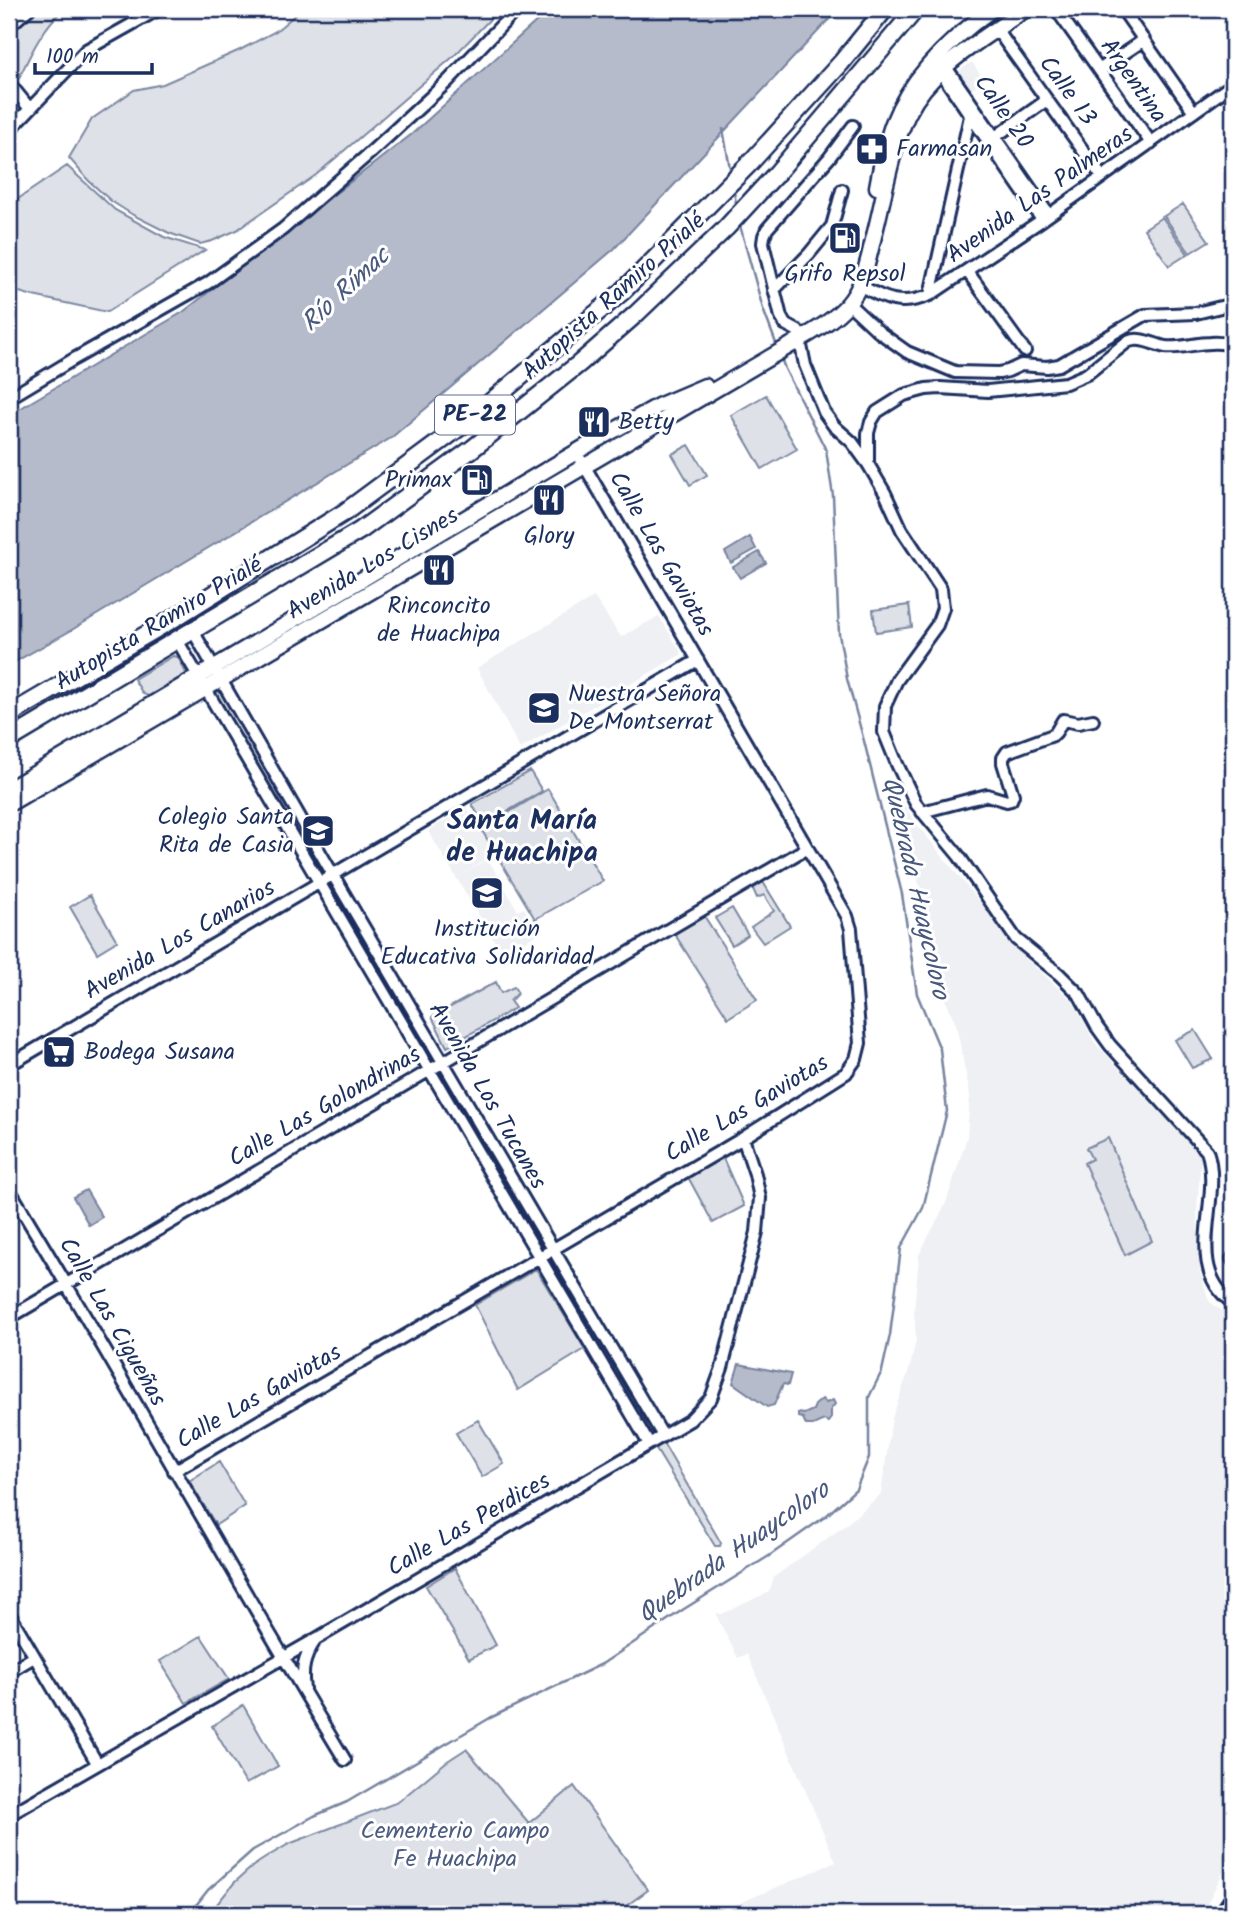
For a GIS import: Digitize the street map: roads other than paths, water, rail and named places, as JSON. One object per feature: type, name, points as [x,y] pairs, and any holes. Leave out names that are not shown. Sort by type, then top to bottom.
[{"type":"highway","name":"Autopista Ramiro Prialé","points":[[9,715],[178,616],[345,512],[467,421],[623,291],[749,164],[841,63],[885,9]]},
{"type":"highway","name":"Autopista Ramiro Prialé","points":[[9,740],[361,530],[472,449],[580,363],[726,228],[916,9]]},
{"type":"highway","points":[[279,554],[290,558],[290,572]]},
{"type":"main road","points":[[795,340],[843,301],[852,287],[887,142],[910,90],[955,39],[992,9]]},
{"type":"main road","points":[[758,361],[829,321],[849,304],[866,269],[891,168],[909,113],[922,93],[943,70],[968,49],[1026,9]]},
{"type":"main road","name":"Avenida Los Cisnes","points":[[9,804],[448,528],[576,452],[658,406],[758,361]]},
{"type":"main road","name":"Avenida Los Cisnes","points":[[217,674],[455,541],[758,361]]},
{"type":"main road","points":[[448,528],[458,532],[455,541]]},
{"type":"main road","name":"Avenida Los Cisnes","points":[[9,789],[202,683]]},
{"type":"street","points":[[9,26],[29,9]]},
{"type":"street","points":[[9,131],[86,50],[159,9]]},
{"type":"street","points":[[9,398],[208,283],[283,229],[448,81],[517,9]]},
{"type":"street","name":"Argentina","points":[[1056,9],[1151,143]]},
{"type":"street","points":[[1122,9],[1194,112]]},
{"type":"street","name":"Calle 13","points":[[997,30],[1102,177]]},
{"type":"street","points":[[1099,70],[1144,40]]},
{"type":"street","name":"Calle 20","points":[[943,70],[1046,217]]},
{"type":"street","points":[[9,84],[30,109]]},
{"type":"street","name":"Avenida Las Palmeras","points":[[860,285],[894,301],[917,301],[930,295],[1046,217],[1233,84]]},
{"type":"street","points":[[995,137],[1047,100]]},
{"type":"street","points":[[930,295],[972,111]]},
{"type":"street","name":"Calle 20","points":[[972,111],[995,137],[1046,217]]},
{"type":"street","points":[[853,126],[765,232],[763,247],[783,322],[798,331],[795,340],[824,412],[868,464],[902,530],[941,589],[943,608],[937,625],[897,680],[885,706],[884,732],[916,804],[959,856],[1016,939],[1079,994],[1110,1045],[1207,1151],[1212,1164],[1207,1225],[1209,1266],[1216,1287],[1233,1303]]},
{"type":"street","points":[[774,290],[832,226],[842,190]]},
{"type":"street","points":[[967,271],[1025,351]]},
{"type":"street","points":[[849,304],[891,342],[924,360],[955,372],[999,373],[1008,372],[1021,365],[1059,365],[1145,315],[1196,313],[1233,304]]},
{"type":"street","points":[[868,464],[868,433],[871,422],[877,412],[904,395],[926,388],[988,391],[1066,383],[1087,374],[1133,340],[1140,339],[1177,348],[1212,342],[1233,345]]},
{"type":"street","name":"Calle Las Gaviotas","points":[[174,1471],[743,1138],[846,1073],[856,1059],[860,1043],[851,929],[847,916],[576,452]]},
{"type":"street","name":"Avenida Los Tucanes","points":[[193,631],[333,875],[663,1436]]},
{"type":"street","name":"Avenida Los Tucanes","points":[[177,640],[649,1444]]},
{"type":"street","name":"Avenida Los Canarios","points":[[9,1065],[698,660]]},
{"type":"street","points":[[922,812],[987,795],[1011,800],[1013,795],[1003,763],[1007,752],[1053,735],[1063,720],[1078,723],[1093,720]]},
{"type":"street","name":"Calle Las Golondrinas","points":[[9,1318],[807,848]]},
{"type":"street","name":"Calle Las Perdices","points":[[9,1815],[690,1420],[711,1398],[722,1368],[757,1232],[760,1198],[743,1138]]},
{"type":"street","name":"Calle Las Cigueñas","points":[[9,1189],[345,1760]]},
{"type":"street","points":[[9,1613],[97,1763]]},
{"type":"street","points":[[305,1695],[302,1672],[305,1656],[316,1639]]},
{"type":"street","points":[[9,1672],[34,1657]]},
{"type":"street","points":[[1220,1914],[1233,1895]]},
{"type":"water","name":"Río Rímac","points":[[550,9],[839,9],[614,249],[391,438],[9,665],[9,415],[183,312],[412,134]]},
{"type":"water","points":[[750,537],[756,549],[731,563],[725,552]]},
{"type":"water","points":[[759,552],[766,563],[740,578],[733,567]]},
{"type":"water","points":[[86,1190],[102,1217],[89,1225],[73,1197]]},
{"type":"water","points":[[739,1364],[791,1374],[788,1385],[783,1384],[774,1405],[767,1407],[733,1383]]},
{"type":"water","points":[[822,1399],[826,1403],[833,1400],[835,1404],[831,1409],[831,1418],[828,1422],[824,1420],[806,1425],[803,1418],[798,1417],[798,1413],[804,1414],[813,1410]]},
{"type":"waterway","name":"Quebrada Huaycoloro","points":[[723,129],[731,174]]},
{"type":"waterway","name":"Quebrada Huaycoloro","points":[[733,187],[737,208]]},
{"type":"waterway","name":"Quebrada Huaycoloro","points":[[739,222],[763,309],[777,346]]},
{"type":"waterway","name":"Quebrada Huaycoloro","points":[[189,1914],[208,1890],[253,1850],[314,1816],[347,1802],[490,1718],[602,1664],[769,1556],[826,1516],[856,1489],[869,1457],[869,1397],[882,1371],[890,1335],[901,1248],[923,1208],[947,1111],[940,1049],[917,994],[902,894],[847,679],[839,634],[833,496],[826,450],[780,355]]},
{"type":"place","name":"Farmasan","points":[[872,149]]},
{"type":"place","name":"Grifo Repsol","points":[[845,238]]},
{"type":"place","name":"Betty","points":[[594,422]]},
{"type":"place","name":"Primax","points":[[477,480]]},
{"type":"place","name":"Glory","points":[[549,500]]},
{"type":"place","name":"Rinconcito de Huachipa","points":[[439,570]]},
{"type":"place","name":"Nuestra Señora De Montserrat","points":[[544,708]]},
{"type":"place","name":"Colegio Santa Rita de Casia","points":[[318,831]]},
{"type":"place","name":"Institución Educativa Solidaridad","points":[[487,893]]},
{"type":"place","name":"Bodega Susana","points":[[59,1052]]},
{"type":"district","name":"Santa María de Huachipa","points":[[522,837]]},
{"type":"park label","name":"Cementerio Campo Fe Huachipa","points":[[455,1845]]}]
